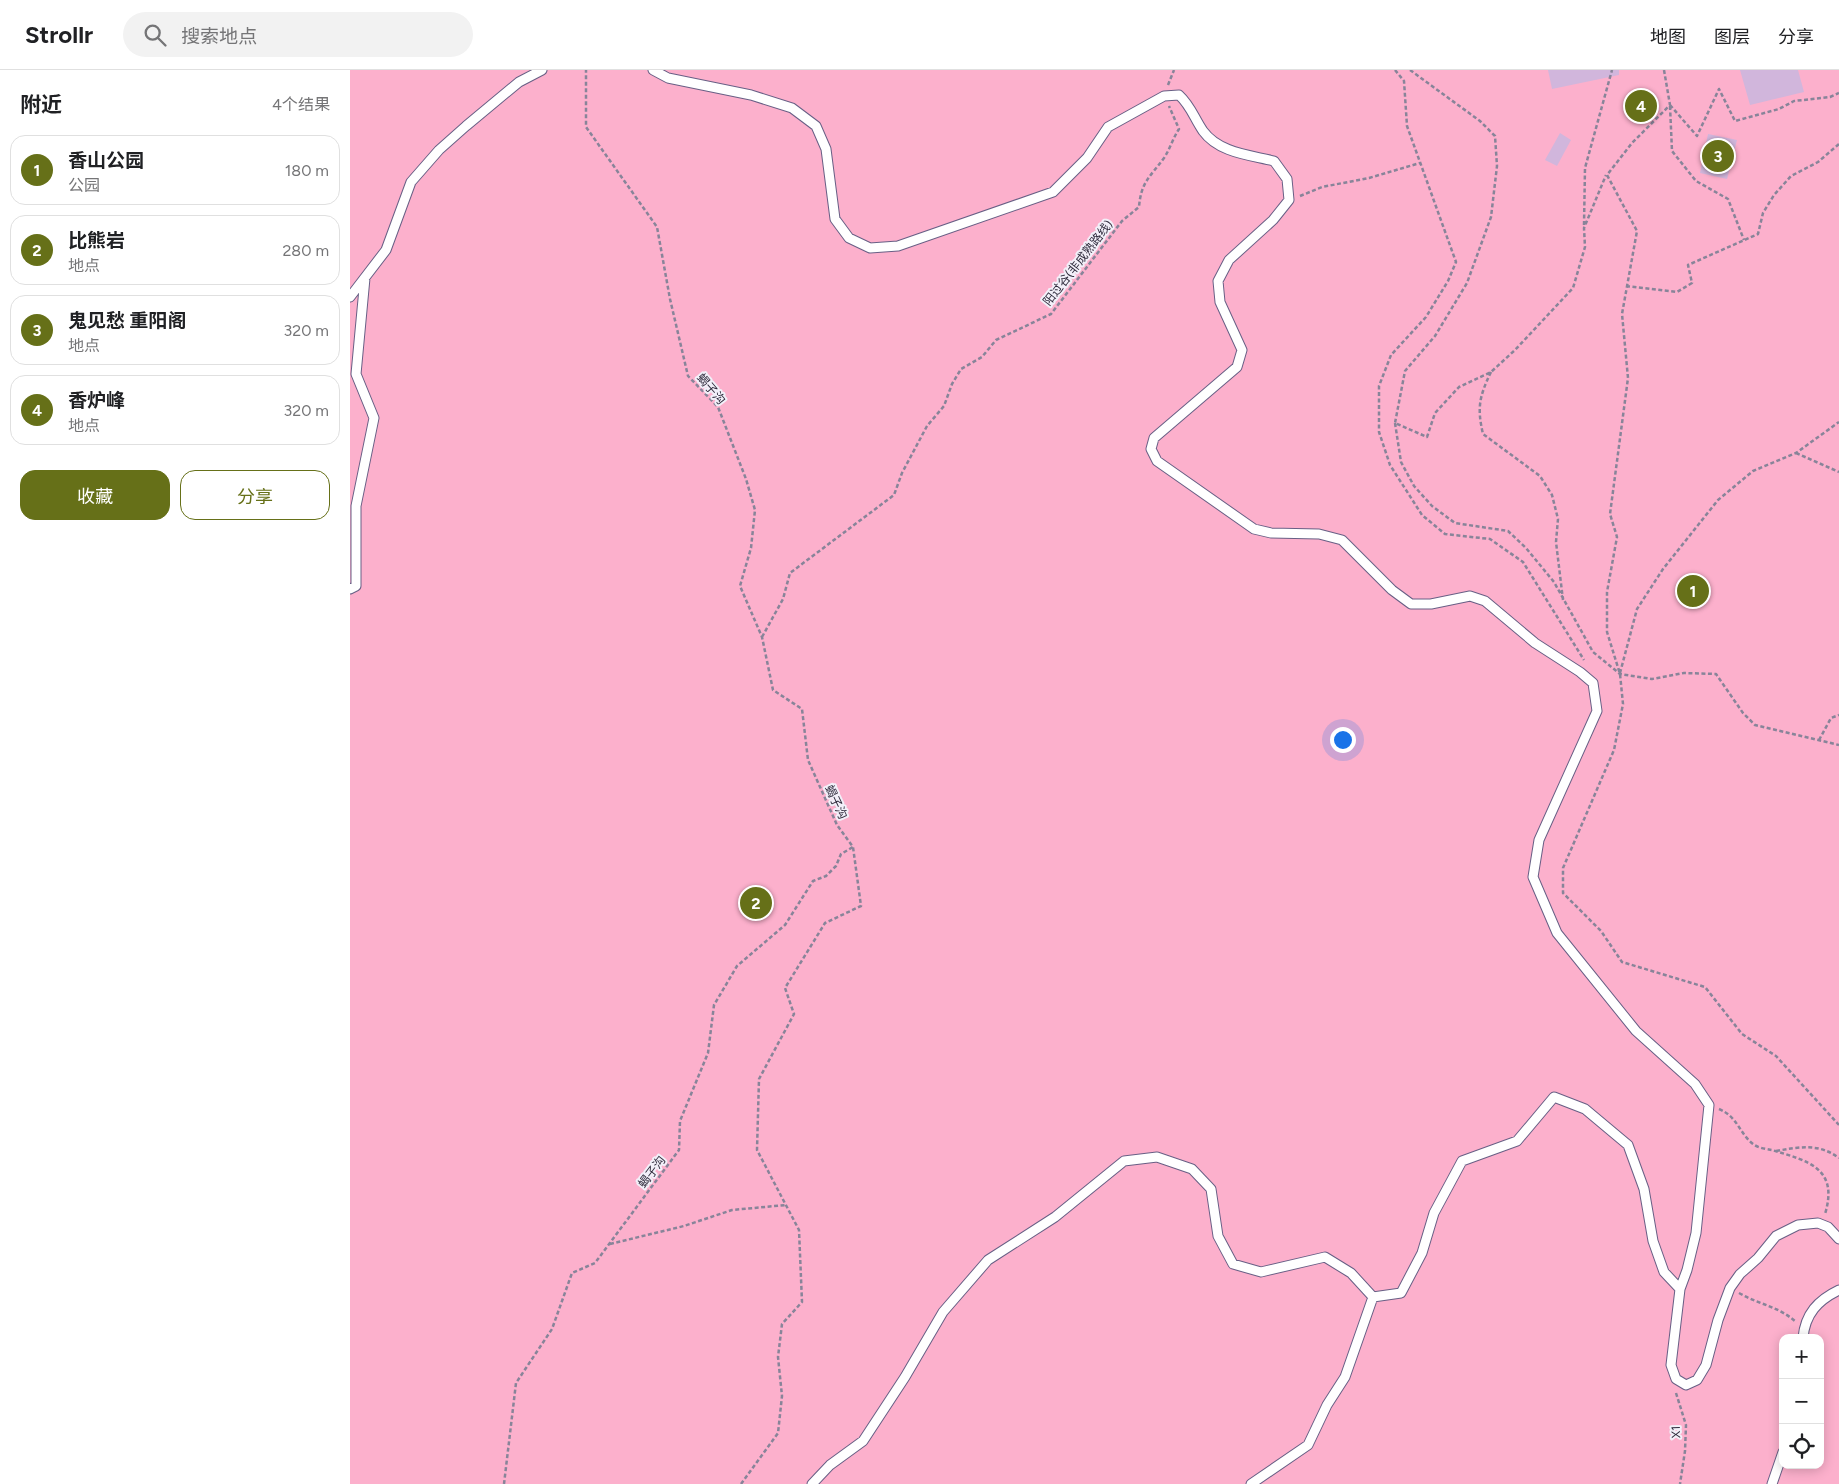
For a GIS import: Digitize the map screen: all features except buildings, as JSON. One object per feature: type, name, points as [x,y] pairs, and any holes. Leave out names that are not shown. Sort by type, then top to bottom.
[{"type":"lane","points":[[350,297],[386,250],[411,182],[439,150],[466,126],[519,82],[542,70]]},
{"type":"lane","points":[[653,70],[668,78],[751,95],[792,108],[816,126],[826,149],[834,219],[848,238],[870,248],[898,246],[1052,192],[1087,158],[1108,127],[1164,96],[1179,95],[1189,104],[1203,131],[1220,147],[1274,161],[1287,179],[1290,200],[1273,220],[1229,260],[1218,282],[1220,302],[1242,350],[1237,367],[1154,438],[1151,449],[1157,461],[1254,529],[1271,533],[1319,534],[1342,540],[1392,590],[1411,604],[1431,604],[1470,596],[1485,601],[1535,643],[1580,672],[1593,683],[1596,711],[1539,840],[1533,876],[1557,933],[1636,1031],[1695,1084],[1709,1105],[1696,1232],[1687,1270],[1680,1289],[1671,1365],[1676,1380],[1686,1385],[1697,1380],[1706,1365],[1718,1320],[1730,1288],[1740,1274],[1758,1258],[1776,1236],[1798,1225],[1818,1223],[1828,1227],[1839,1239]]},
{"type":"lane","points":[[350,589],[356,586],[356,506],[374,418],[356,374],[365,278]]},
{"type":"lane","points":[[1373,1297],[1401,1293],[1422,1253],[1434,1213],[1462,1161],[1517,1141],[1554,1097],[1585,1109],[1628,1145],[1644,1189],[1656,1249],[1664,1272],[1680,1289]]},
{"type":"lane","points":[[812,1484],[830,1465],[863,1441],[905,1377],[943,1312],[988,1260],[1055,1217],[1124,1161],[1157,1157],[1192,1170],[1211,1189],[1218,1236],[1232,1264],[1262,1272],[1325,1257],[1351,1273],[1373,1297]]},
{"type":"lane","points":[[1801,1334],[1806,1320],[1816,1304],[1839,1290]]},
{"type":"lane","points":[[1251,1484],[1308,1445],[1327,1405],[1345,1377],[1373,1297]]},
{"type":"lane","points":[[1772,1484],[1779,1464]]},
{"type":"path","name":"蝎子沟","points":[[504,1484],[516,1383],[552,1329],[572,1273],[595,1262],[679,1150],[680,1121],[708,1053],[714,1004],[737,966],[785,925],[813,881],[826,876],[836,866],[841,854],[853,847],[837,825],[808,760],[802,709],[774,690],[762,638],[740,586],[751,548],[755,510],[746,478],[718,407],[688,376],[670,299],[658,227],[586,127],[586,70]]},
{"type":"path","points":[[1395,70],[1404,81],[1407,126],[1456,262],[1448,281],[1426,317],[1390,355],[1379,386],[1379,432],[1390,465],[1422,515],[1445,534],[1490,539],[1523,562],[1584,661],[1593,683]]},
{"type":"path","points":[[1410,70],[1480,121],[1495,136],[1497,166],[1491,217],[1467,283],[1435,336],[1405,371],[1395,423],[1400,462],[1414,486],[1432,506],[1454,523],[1508,530],[1526,548],[1554,582],[1593,652],[1620,674],[1652,679],[1684,673],[1716,674],[1743,713],[1755,724],[1839,745]]},
{"type":"path","points":[[1395,423],[1427,437],[1435,413],[1459,387],[1490,372],[1515,350],[1573,288],[1584,247],[1585,168],[1612,70]]},
{"type":"path","points":[[1664,70],[1670,104],[1672,151],[1696,181],[1728,199],[1744,240]]},
{"type":"path","points":[[1670,104],[1697,136],[1719,89],[1735,121],[1779,109],[1794,101],[1830,97],[1839,93]]},
{"type":"path","name":"阳过谷(非成熟路线)","points":[[762,638],[783,599],[790,574],[894,495],[902,473],[923,434],[944,406],[952,384],[961,369],[982,358],[996,340],[1051,314],[1122,221],[1139,207],[1141,190],[1151,171],[1164,157],[1179,130],[1164,96]]},
{"type":"path","points":[[1584,228],[1606,175],[1632,143],[1670,104]]},
{"type":"path","points":[[1626,286],[1677,292],[1692,283],[1688,265],[1758,234],[1763,213],[1774,195],[1791,176],[1818,162],[1839,144]]},
{"type":"path","points":[[1290,200],[1322,187],[1369,178],[1420,163]]},
{"type":"path","points":[[1606,175],[1637,231],[1622,314],[1628,378],[1610,514],[1617,537],[1607,592],[1607,632],[1620,674],[1622,704],[1614,750],[1563,868],[1563,893],[1601,931],[1622,962],[1705,987],[1742,1034],[1776,1056],[1839,1124]]},
{"type":"path","points":[[1490,372],[1482,391],[1478,412],[1483,434],[1540,476],[1552,495],[1558,519],[1556,542],[1564,601]]},
{"type":"path","points":[[1620,674],[1637,609],[1663,569],[1718,500],[1753,471],[1796,453],[1839,422]]},
{"type":"path","points":[[1796,453],[1839,472]]},
{"type":"path","points":[[1819,740],[1832,718],[1839,716]]},
{"type":"path","points":[[741,1484],[778,1433],[782,1396],[778,1358],[782,1324],[802,1302],[799,1230],[757,1150],[759,1079],[794,1014],[785,988],[825,922],[861,906],[853,847]]},
{"type":"path","points":[[1709,1105],[1730,1114],[1754,1145],[1800,1158],[1822,1172],[1830,1187],[1826,1213],[1818,1223]]},
{"type":"path","points":[[1775,1151],[1807,1146],[1832,1153],[1839,1158]]},
{"type":"path","points":[[608,1244],[684,1226],[732,1210],[786,1205]]},
{"type":"path","points":[[1730,1288],[1755,1302],[1779,1308],[1796,1322],[1801,1334]]},
{"type":"path","name":"X1","points":[[1676,1380],[1676,1393],[1686,1425],[1685,1451],[1680,1484]]},
{"type":"shaded area","points":[[350,70],[1839,70],[1839,1484],[350,1484]]},
{"type":"place","name":"香炉峰","points":[[1641,106]]},
{"type":"place","name":"鬼见愁 重阳阁","points":[[1718,156]]},
{"type":"place","name":"香山公园","points":[[1693,591]]},
{"type":"place","name":"比熊岩","points":[[756,903]]}]
